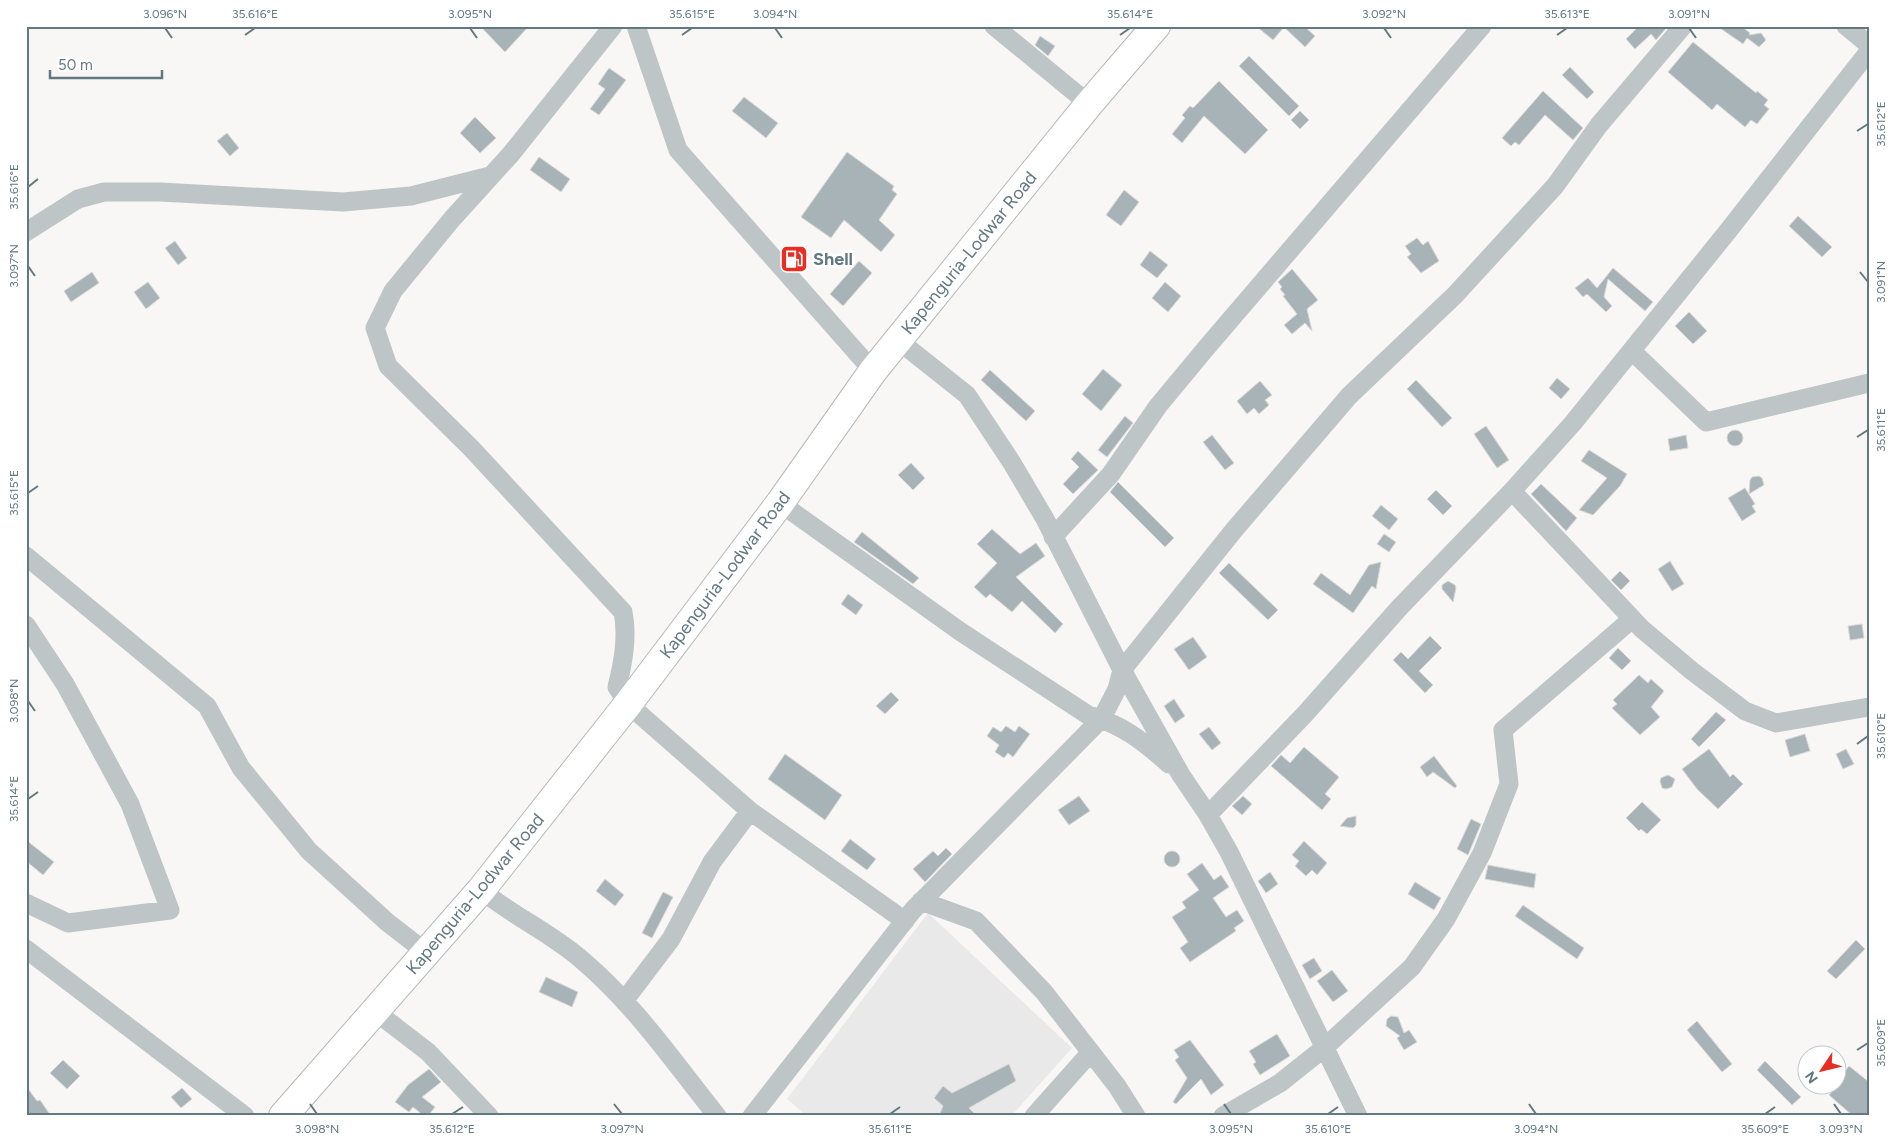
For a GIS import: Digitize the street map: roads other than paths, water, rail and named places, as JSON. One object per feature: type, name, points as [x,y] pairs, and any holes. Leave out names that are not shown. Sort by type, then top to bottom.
[{"type":"highway","name":"Kapenguria-Lodwar Road","points":[[283,1116],[481,890],[628,704],[780,503],[873,371],[1089,104],[1156,26]]},
{"type":"street","points":[[613,26],[490,176],[393,290],[375,328],[388,366],[472,449],[623,612],[626,626],[623,661],[617,687],[628,704],[750,811],[905,921]]},
{"type":"street","points":[[636,26],[678,150],[873,371]]},
{"type":"street","points":[[994,26],[1089,104]]},
{"type":"street","points":[[1053,537],[1111,474],[1158,406],[1276,265],[1482,26]]},
{"type":"street","points":[[752,1116],[921,901],[1102,718],[1117,689],[1122,670],[1234,530],[1349,396],[1455,295],[1554,186],[1599,125],[1683,26]]},
{"type":"street","points":[[1846,26],[1869,46]]},
{"type":"street","points":[[1208,815],[1305,714],[1400,607],[1512,491],[1573,423],[1869,51]]},
{"type":"street","points":[[26,232],[78,199],[104,192],[160,192],[343,202],[411,196],[490,176]]},
{"type":"street","points":[[899,341],[967,395],[1012,463],[1122,670],[1182,775],[1208,815],[1358,1116]]},
{"type":"street","points":[[1632,351],[1706,422],[1829,394],[1869,382]]},
{"type":"street","points":[[1512,491],[1632,619],[1699,677],[1746,711],[1776,723],[1869,707]]},
{"type":"street","points":[[780,503],[961,632],[1088,715],[1102,718],[1137,736],[1182,775]]},
{"type":"street","points":[[26,556],[207,706],[241,768],[309,851],[387,922],[426,952]]},
{"type":"street","points":[[1223,1116],[1280,1083],[1324,1048],[1412,967],[1446,919],[1482,853],[1508,784],[1503,730],[1632,619]]},
{"type":"street","points":[[26,624],[65,684],[130,804],[170,910],[68,923],[26,903]]},
{"type":"street","points":[[624,1001],[671,939],[712,862],[750,811]]},
{"type":"street","points":[[481,890],[504,908],[582,959],[624,1001],[716,1116]]},
{"type":"street","points":[[921,901],[976,921],[1044,992],[1091,1052],[1136,1116]]},
{"type":"street","points":[[26,949],[245,1116]]},
{"type":"street","points":[[376,1012],[428,1052],[490,1116]]},
{"type":"street","points":[[1034,1116],[1091,1052]]},
{"type":"place","name":"Shell","points":[[794,259]]}]
